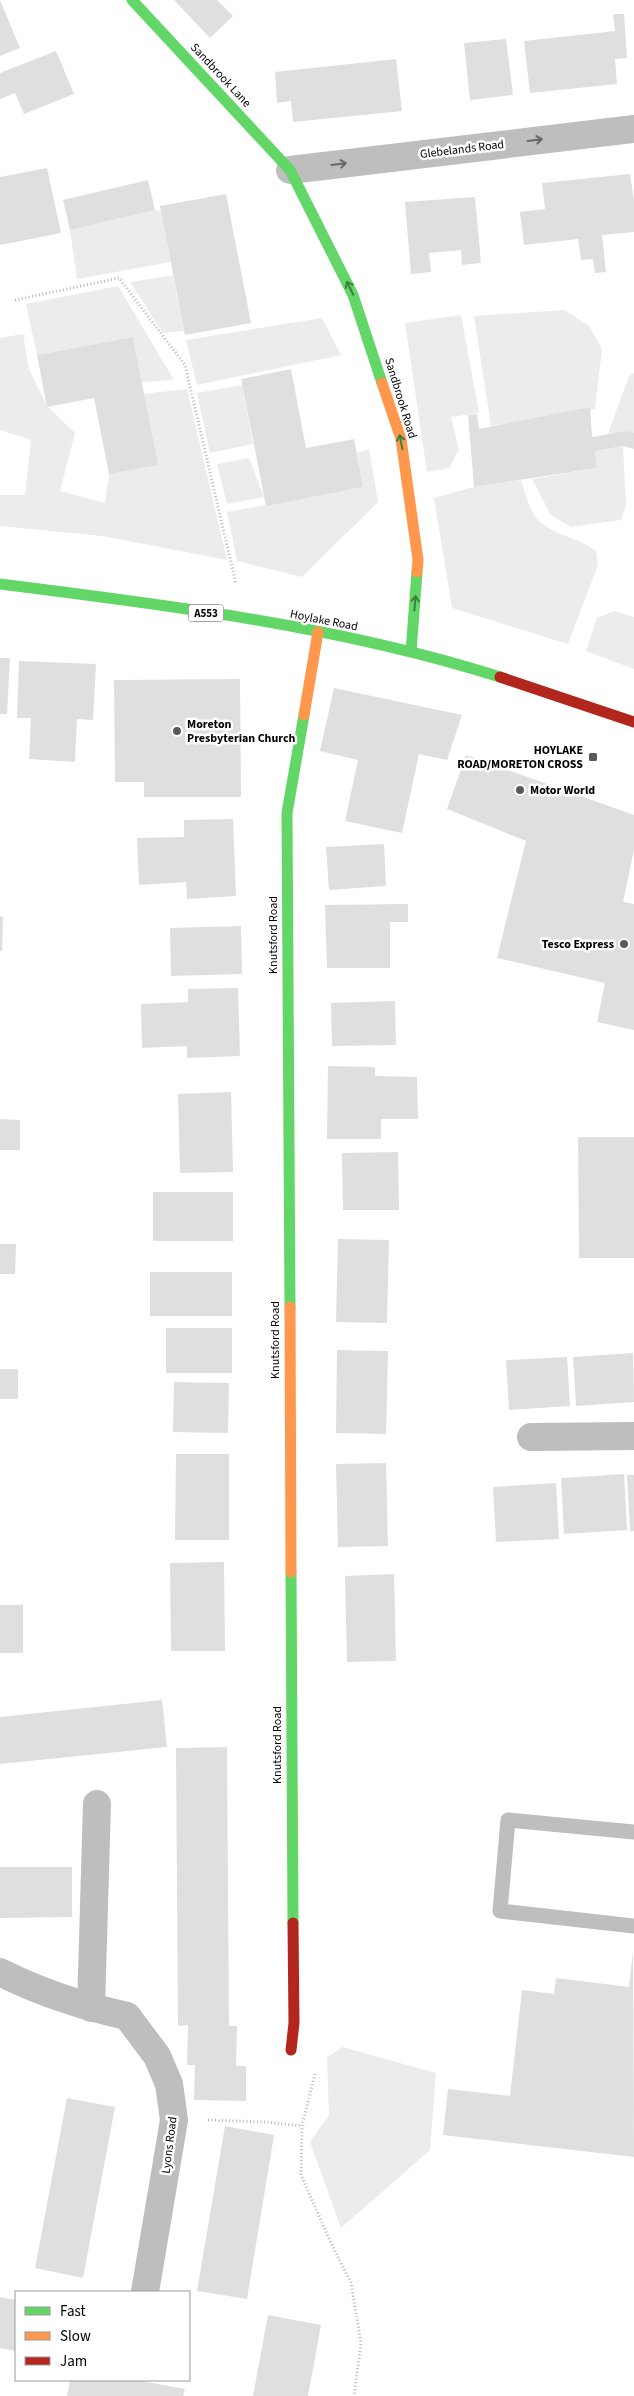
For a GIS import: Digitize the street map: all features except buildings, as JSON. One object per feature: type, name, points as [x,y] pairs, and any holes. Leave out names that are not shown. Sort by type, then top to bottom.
[{"type":"street","name":"Sandbrook Lane","points":[[132,0],[290,170]]},
{"type":"street","name":"Glebelands Road","points":[[290,170],[634,129]]},
{"type":"street","name":"Sandbrook Road","points":[[290,170],[353,295],[401,439],[418,560],[411,652]]},
{"type":"street","name":"Hoylake Road","points":[[0,584],[145,602],[318,632],[411,652],[492,674],[634,722]]},
{"type":"street","name":"Knutsford Road","points":[[291,2050],[294,2023],[287,813],[318,632]]},
{"type":"street","points":[[531,1437],[634,1436]]},
{"type":"street","points":[[90,2008],[97,1804]]},
{"type":"street","name":"Lyons Road","points":[[0,1972],[31,1988],[90,2008],[126,2016],[157,2056],[169,2084],[174,2120],[145,2291]]},
{"type":"lane","points":[[634,1832],[508,1820],[500,1911],[634,1926]]},
{"type":"path","points":[[15,300],[119,278],[185,364],[234,572],[241,619]]},
{"type":"path","points":[[291,2050],[316,2070],[302,2126],[301,2175],[351,2283],[361,2344],[354,2396]]},
{"type":"path","points":[[174,2120],[265,2122],[302,2126]]},
{"type":"shaded area","points":[[155,210],[161,211],[171,262],[77,279],[70,230]]},
{"type":"shaded area","points":[[173,275],[184,331],[163,333],[130,282]]},
{"type":"shaded area","points":[[118,286],[174,380],[142,382],[133,337],[37,355],[26,304]]},
{"type":"shaded area","points":[[564,310],[589,326],[602,349],[595,409],[491,426],[474,316]]},
{"type":"shaded area","points":[[461,315],[479,413],[451,417],[459,450],[449,468],[427,472],[405,323]]},
{"type":"shaded area","points":[[322,318],[341,355],[197,385],[186,340]]},
{"type":"shaded area","points":[[23,334],[29,369],[47,406],[75,433],[60,491],[105,503],[109,474],[157,465],[144,394],[187,389],[227,560],[102,536],[0,526],[0,495],[25,495],[31,440],[0,430],[0,338]]},
{"type":"shaded area","points":[[634,373],[634,439],[608,433],[629,376]]},
{"type":"shaded area","points":[[242,385],[253,444],[210,453],[197,393]]},
{"type":"shaded area","points":[[623,446],[626,505],[621,520],[571,527],[551,515],[532,479],[597,468],[595,451]]},
{"type":"shaded area","points":[[369,449],[378,502],[302,577],[237,561],[227,512],[363,487],[357,453]]},
{"type":"shaded area","points":[[249,458],[264,497],[227,504],[217,464]]},
{"type":"shaded area","points":[[521,480],[530,507],[538,520],[551,530],[582,542],[596,551],[598,565],[568,644],[452,608],[434,498],[474,487]]},
{"type":"shaded area","points":[[615,611],[634,617],[634,669],[586,651],[597,618]]},
{"type":"shaded area","points":[[342,2047],[436,2073],[430,2150],[341,2228],[310,2142],[329,2115],[327,2058]]},
{"type":"traffic: fast","points":[[132,0],[290,170],[353,295],[382,383]]},
{"type":"traffic: fast","points":[[411,652],[417,572]]},
{"type":"traffic: fast","points":[[0,584],[253,619],[378,644],[500,677]]},
{"type":"traffic: fast","points":[[290,1307],[287,813],[304,715]]},
{"type":"traffic: fast","points":[[291,1572],[293,1923]]},
{"type":"traffic: slow","points":[[382,383],[401,439],[418,560],[417,572]]},
{"type":"traffic: slow","points":[[304,715],[318,632]]},
{"type":"traffic: slow","points":[[290,1307],[291,1572]]},
{"type":"traffic: jam","points":[[500,677],[634,722]]},
{"type":"traffic: jam","points":[[291,2050],[294,2023],[293,1923]]},
{"type":"place","name":"Moreton Presbyterian Church","points":[[177,731]]},
{"type":"place","name":"HOYLAKE ROAD/MORETON CROSS","points":[[593,757]]},
{"type":"place","name":"Motor World","points":[[520,790]]},
{"type":"place","name":"Tesco Express","points":[[624,944]]}]
